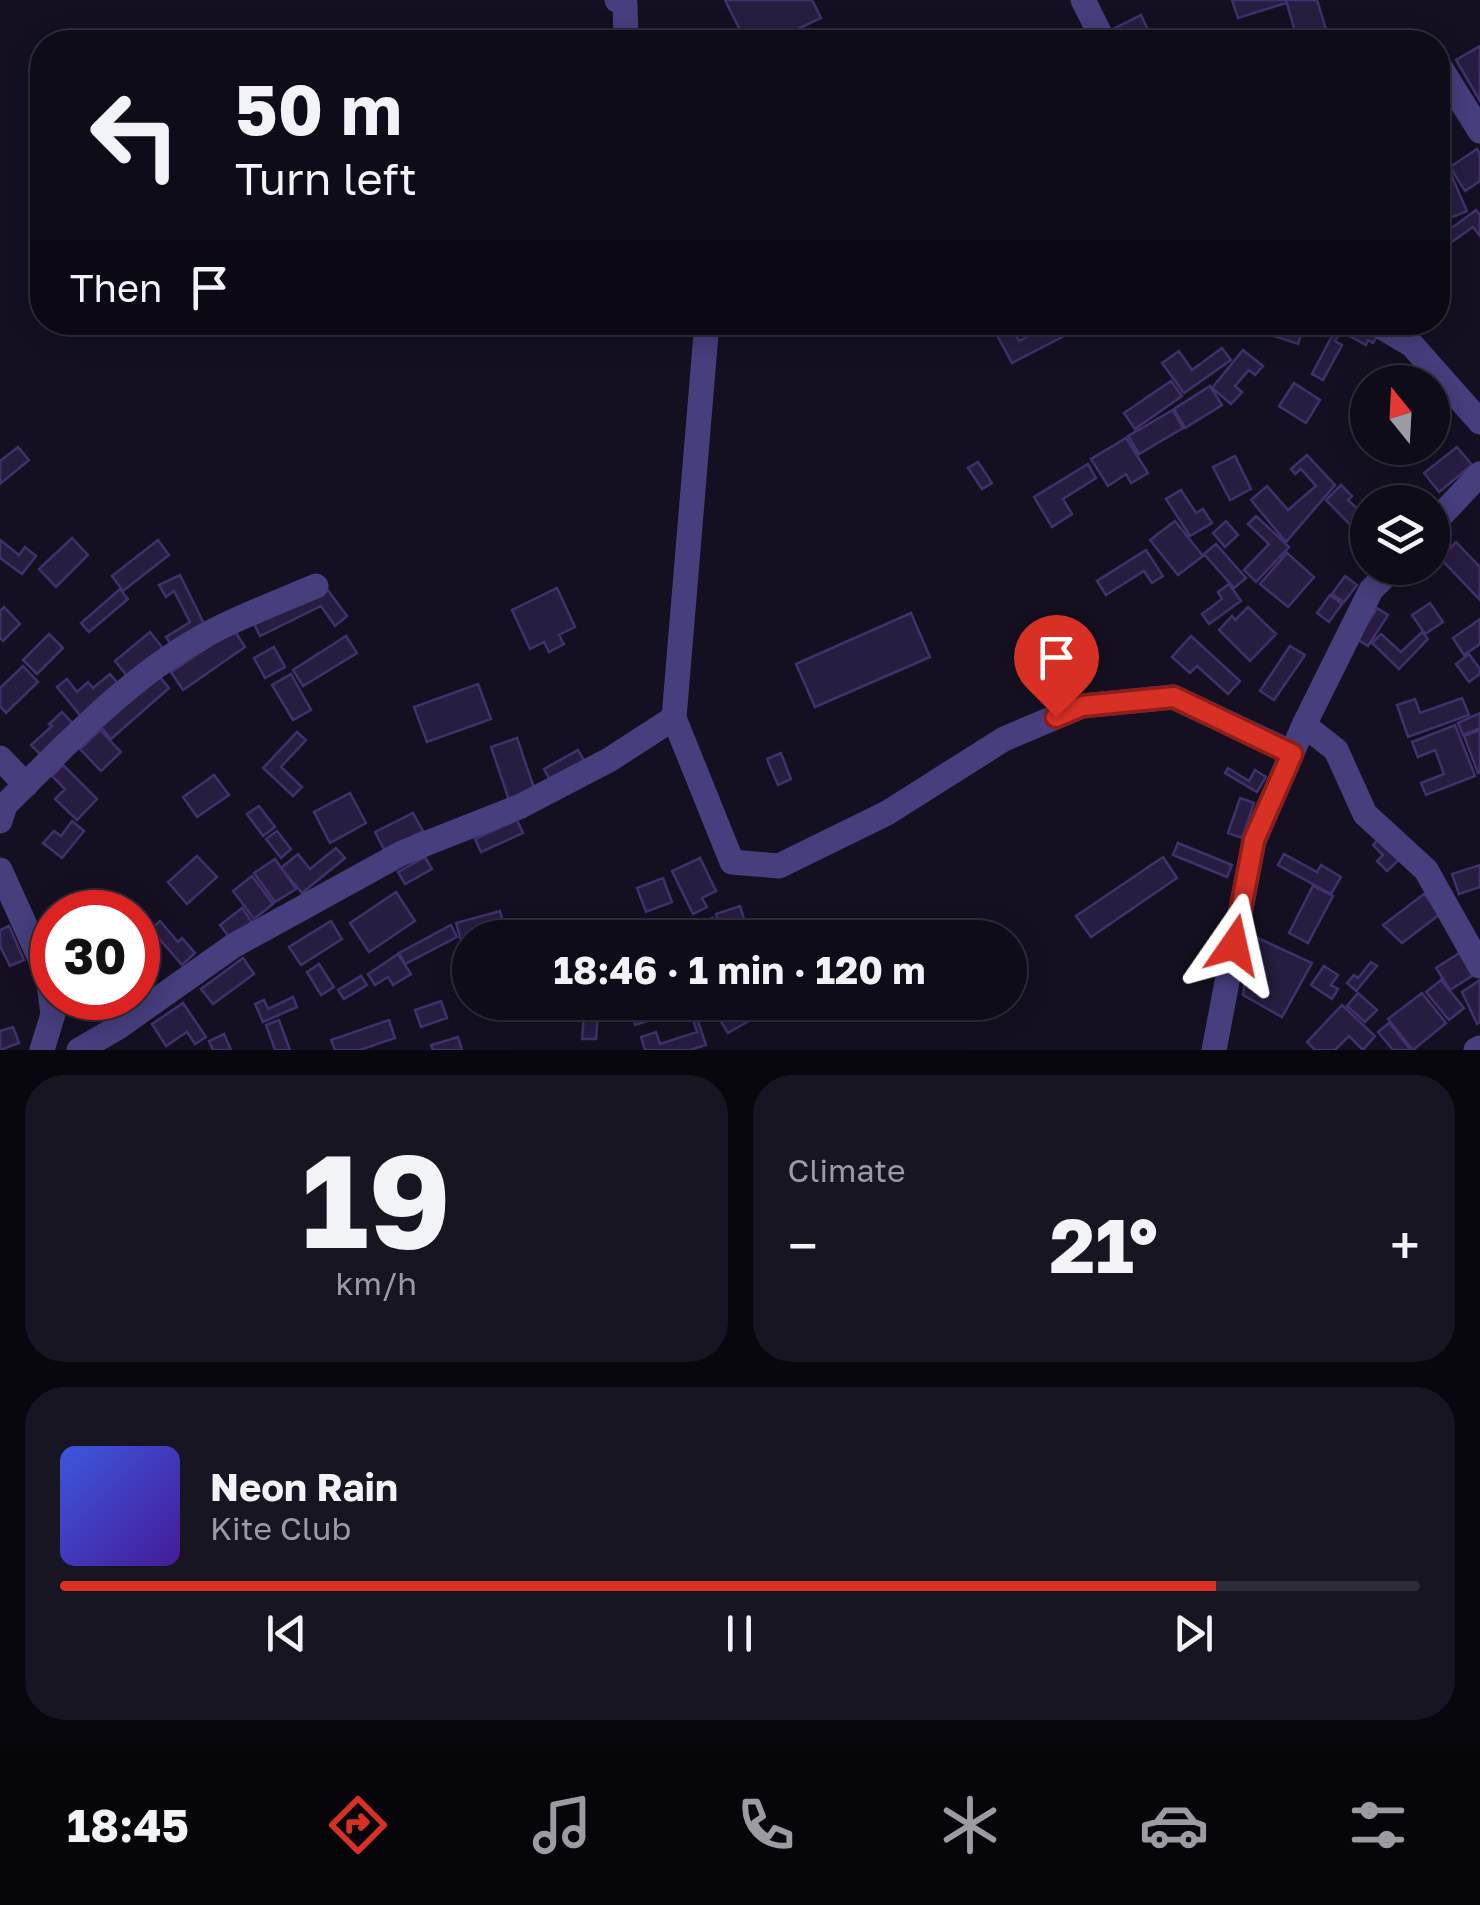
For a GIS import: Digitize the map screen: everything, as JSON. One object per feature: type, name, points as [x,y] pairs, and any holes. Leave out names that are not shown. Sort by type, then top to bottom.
[{"type":"street","points":[[618,0],[624,4],[625,30]]},
{"type":"street","points":[[1082,0],[1098,30]]},
{"type":"street","points":[[1450,83],[1480,131]]},
{"type":"street","points":[[706,335],[674,718],[732,862],[779,866],[887,813],[1004,739],[1082,706],[1174,697],[1292,754]]},
{"type":"street","points":[[1395,335],[1412,345],[1480,422]]},
{"type":"street","points":[[1450,506],[1480,474]]},
{"type":"street","points":[[1214,1050],[1254,840],[1304,725],[1376,585]]},
{"type":"street","points":[[0,821],[5,805],[87,724],[156,668],[215,630],[316,586]]},
{"type":"street","points":[[79,1050],[120,1039],[232,946],[402,854],[520,806],[609,760],[674,718]]},
{"type":"street","points":[[1304,725],[1336,750],[1365,814],[1426,870],[1480,966]]},
{"type":"street","points":[[0,758],[26,784]]},
{"type":"street","points":[[0,870],[48,976],[52,1014],[42,1050]]},
{"type":"building","points":[[725,0],[812,0],[821,18],[796,30],[740,30]]},
{"type":"building","points":[[1232,0],[1286,0],[1286,3],[1238,18]]},
{"type":"building","points":[[1286,0],[1317,0],[1326,30],[1295,30]]},
{"type":"building","points":[[1141,15],[1148,30],[1111,30]]},
{"type":"building","points":[[1480,46],[1480,101],[1456,60]]},
{"type":"building","points":[[1477,149],[1480,181],[1465,191],[1450,167]]},
{"type":"building","points":[[1450,172],[1467,211],[1450,218]]},
{"type":"building","points":[[1476,210],[1480,215],[1480,236],[1473,227],[1450,243],[1450,229]]},
{"type":"building","points":[[1016,335],[1019,341],[1031,335],[1066,335],[1012,363],[998,337]]},
{"type":"building","points":[[1271,335],[1301,335],[1298,344]]},
{"type":"building","points":[[1332,335],[1339,335],[1335,341],[1342,345],[1323,380],[1312,374]]},
{"type":"building","points":[[1348,335],[1377,335],[1373,343],[1368,340],[1366,345]]},
{"type":"building","points":[[1222,348],[1231,360],[1184,393],[1162,363],[1179,351],[1192,370]]},
{"type":"building","points":[[1243,350],[1263,366],[1255,375],[1249,370],[1235,386],[1242,392],[1231,404],[1212,388]]},
{"type":"building","points":[[1171,381],[1182,396],[1135,429],[1124,413]]},
{"type":"building","points":[[1294,383],[1320,400],[1306,423],[1279,406]]},
{"type":"building","points":[[1210,386],[1222,405],[1185,428],[1174,409]]},
{"type":"building","points":[[1173,410],[1183,428],[1139,454],[1128,436]]},
{"type":"building","points":[[1126,438],[1148,473],[1131,483],[1126,474],[1108,486],[1091,459]]},
{"type":"building","points":[[18,447],[29,460],[0,484],[0,461]]},
{"type":"building","points":[[1457,447],[1472,465],[1448,485],[1433,485],[1424,473],[1434,465],[1450,465],[1450,453]]},
{"type":"building","points":[[1307,455],[1335,485],[1286,542],[1251,500],[1267,486],[1288,510],[1316,486],[1301,469],[1295,474],[1291,469]]},
{"type":"building","points":[[1235,456],[1251,489],[1230,500],[1213,467]]},
{"type":"building","points":[[978,462],[992,483],[982,489],[968,468]]},
{"type":"building","points":[[1088,464],[1096,478],[1063,499],[1072,514],[1052,527],[1034,497]]},
{"type":"building","points":[[1341,485],[1350,494],[1350,525],[1326,500]]},
{"type":"building","points":[[1181,490],[1196,513],[1203,509],[1212,523],[1190,536],[1166,499]]},
{"type":"building","points":[[1256,516],[1289,547],[1256,582],[1244,570],[1269,544],[1248,524]]},
{"type":"building","points":[[1175,521],[1203,556],[1178,575],[1150,540]]},
{"type":"building","points":[[1226,521],[1238,535],[1225,547],[1213,533]]},
{"type":"building","points":[[72,538],[88,555],[56,587],[39,569]]},
{"type":"building","points":[[0,540],[19,555],[25,547],[36,556],[22,574],[0,558]]},
{"type":"building","points":[[158,540],[169,555],[123,591],[112,576]]},
{"type":"building","points":[[1456,542],[1480,567],[1480,600],[1450,568],[1450,548]]},
{"type":"building","points":[[1216,544],[1246,578],[1234,588],[1204,554]]},
{"type":"building","points":[[1146,550],[1163,576],[1152,583],[1144,571],[1106,595],[1097,581]]},
{"type":"building","points":[[1287,553],[1314,577],[1288,607],[1260,584]]},
{"type":"building","points":[[180,575],[206,628],[174,649],[166,637],[190,622],[174,591],[166,597],[159,585]]},
{"type":"building","points":[[1345,576],[1350,585],[1357,585],[1344,602],[1332,594]]},
{"type":"building","points":[[1229,584],[1241,601],[1209,624],[1202,614],[1222,599],[1218,592]]},
{"type":"building","points":[[557,588],[575,627],[559,635],[564,644],[549,652],[544,642],[530,649],[512,610]]},
{"type":"building","points":[[120,589],[128,599],[89,632],[81,623]]},
{"type":"building","points":[[327,589],[347,616],[335,626],[321,606],[260,636],[254,624]]},
{"type":"building","points":[[1330,595],[1342,604],[1329,622],[1317,613]]},
{"type":"building","points":[[1430,603],[1443,622],[1425,634],[1412,615]]},
{"type":"building","points":[[4,607],[20,624],[3,641],[0,611]]},
{"type":"building","points":[[1248,607],[1276,634],[1250,661],[1219,630]]},
{"type":"building","points":[[1377,608],[1388,615],[1368,646],[1357,639]]},
{"type":"building","points":[[911,613],[930,657],[815,707],[796,664]]},
{"type":"building","points":[[1480,619],[1480,644],[1464,655],[1453,638]]},
{"type":"building","points":[[234,630],[245,647],[183,690],[171,672]]},
{"type":"building","points":[[150,632],[166,652],[131,681],[115,661]]},
{"type":"building","points":[[1422,632],[1428,639],[1399,669],[1372,643],[1381,634],[1401,652]]},
{"type":"building","points":[[49,634],[63,648],[37,674],[23,660]]},
{"type":"building","points":[[346,636],[357,653],[303,686],[293,670]]},
{"type":"building","points":[[1191,636],[1240,681],[1228,694],[1197,666],[1190,673],[1172,657]]},
{"type":"building","points":[[1290,646],[1305,655],[1274,700],[1260,691]]},
{"type":"building","points":[[274,647],[285,667],[265,678],[254,658]]},
{"type":"building","points":[[1469,654],[1480,674],[1469,682],[1456,664]]},
{"type":"building","points":[[23,666],[38,682],[6,713],[0,706],[0,688]]},
{"type":"building","points":[[110,674],[121,687],[83,719],[57,687],[67,679],[77,692],[88,682],[93,688]]},
{"type":"building","points":[[291,674],[311,710],[293,720],[272,685]]},
{"type":"building","points":[[159,676],[169,688],[111,739],[101,727]]},
{"type":"building","points":[[478,684],[491,719],[427,742],[414,707]]},
{"type":"building","points":[[1462,698],[1469,715],[1408,737],[1397,705],[1415,699],[1420,713]]},
{"type":"building","points":[[62,712],[75,726],[42,756],[31,745]]},
{"type":"building","points":[[1480,713],[1480,728],[1463,735],[1458,723]]},
{"type":"building","points":[[1455,725],[1475,776],[1426,795],[1421,783],[1444,774],[1435,750],[1418,757],[1412,742]]},
{"type":"building","points":[[100,730],[121,752],[101,771],[80,749]]},
{"type":"building","points":[[1480,730],[1480,772],[1478,773],[1464,736]]},
{"type":"building","points":[[297,732],[306,740],[281,767],[302,787],[293,796],[263,768]]},
{"type":"building","points":[[517,738],[535,791],[509,800],[491,747]]},
{"type":"building","points":[[578,750],[586,764],[552,783],[544,769]]},
{"type":"building","points":[[781,753],[791,779],[778,785],[767,759]]},
{"type":"building","points":[[63,765],[97,799],[77,820],[55,799],[65,789],[52,776]]},
{"type":"building","points":[[1228,768],[1249,781],[1255,770],[1266,777],[1257,792],[1225,773]]},
{"type":"building","points":[[214,775],[229,795],[197,817],[183,797]]},
{"type":"building","points":[[350,793],[366,823],[330,843],[314,812]]},
{"type":"building","points":[[1240,798],[1254,803],[1242,838],[1228,833]]},
{"type":"building","points":[[259,806],[275,827],[263,836],[247,814]]},
{"type":"building","points":[[413,813],[423,831],[385,851],[375,832]]},
{"type":"building","points":[[517,820],[523,833],[481,852],[475,839]]},
{"type":"building","points":[[72,821],[84,831],[62,858],[43,843],[54,831],[61,836]]},
{"type":"building","points":[[277,831],[291,849],[281,858],[266,839]]},
{"type":"building","points":[[1382,835],[1403,856],[1387,871],[1377,861],[1383,855],[1373,845]]},
{"type":"building","points":[[1178,843],[1232,865],[1227,877],[1173,855]]},
{"type":"building","points":[[336,848],[345,858],[302,893],[281,868],[298,854],[310,869]]},
{"type":"building","points":[[1284,854],[1317,872],[1321,865],[1341,877],[1331,894],[1278,865]]},
{"type":"building","points":[[197,856],[217,877],[187,904],[168,882]]},
{"type":"building","points":[[425,857],[432,869],[405,884],[398,872]]},
{"type":"building","points":[[1163,857],[1177,878],[1091,937],[1076,916]]},
{"type":"building","points":[[700,858],[716,891],[702,898],[707,907],[693,914],[672,871]]},
{"type":"building","points":[[275,859],[296,889],[275,902],[254,873]]},
{"type":"building","points":[[1480,865],[1480,887],[1459,894],[1452,874]]},
{"type":"building","points":[[252,876],[273,904],[254,919],[233,891]]},
{"type":"building","points":[[663,878],[672,902],[646,912],[637,888]]},
{"type":"building","points":[[1313,886],[1333,896],[1308,943],[1289,933]]},
{"type":"building","points":[[396,892],[415,921],[369,952],[350,923]]},
{"type":"building","points":[[1424,894],[1440,914],[1402,943],[1383,925]]},
{"type":"building","points":[[740,906],[744,920],[718,920],[716,914]]},
{"type":"building","points":[[242,908],[252,922],[230,938],[220,925]]},
{"type":"building","points":[[500,911],[502,920],[467,920]]},
{"type":"building","points":[[160,921],[178,942],[182,938],[195,953],[182,965],[160,939]]},
{"type":"building","points":[[331,921],[342,939],[301,965],[289,947]]},
{"type":"building","points":[[451,925],[452,940],[405,964],[399,953]]},
{"type":"building","points":[[9,926],[24,960],[10,966],[0,946],[0,930]]},
{"type":"building","points":[[1251,935],[1312,963],[1282,1017],[1243,995]]},
{"type":"building","points":[[1464,950],[1478,972],[1450,990],[1436,968]]},
{"type":"building","points":[[398,954],[411,974],[393,985],[388,977],[375,985],[368,974]]},
{"type":"building","points":[[243,958],[254,974],[213,1004],[201,989]]},
{"type":"building","points":[[1371,962],[1377,966],[1356,991],[1347,983],[1354,975],[1358,978]]},
{"type":"building","points":[[319,964],[334,987],[321,995],[307,972]]},
{"type":"building","points":[[1324,966],[1338,975],[1331,985],[1338,989],[1332,999],[1311,985]]},
{"type":"building","points":[[361,976],[367,985],[344,999],[338,990]]},
{"type":"building","points":[[1441,980],[1464,1008],[1449,1020],[1426,992]]},
{"type":"building","points":[[1480,980],[1480,1022],[1477,1024],[1462,992]]},
{"type":"building","points":[[1358,993],[1377,1010],[1365,1022],[1347,1006]]},
{"type":"building","points":[[1422,993],[1446,1023],[1413,1050],[1388,1019]]},
{"type":"building","points":[[293,997],[297,1007],[263,1022],[255,1004],[264,1000],[268,1009]]},
{"type":"building","points":[[441,1001],[447,1018],[421,1027],[415,1010]]},
{"type":"building","points":[[183,1003],[206,1037],[195,1044],[187,1032],[166,1046],[152,1024]]},
{"type":"building","points":[[1342,1005],[1375,1036],[1363,1050],[1349,1036],[1335,1050],[1315,1050],[1307,1042]]},
{"type":"building","points":[[279,1020],[290,1050],[275,1050],[266,1025]]},
{"type":"building","points":[[389,1020],[395,1038],[360,1050],[335,1050],[331,1040]]},
{"type":"building","points":[[584,1020],[598,1020],[596,1039],[582,1039]]},
{"type":"building","points":[[693,1020],[698,1020],[706,1045],[690,1050],[645,1050],[641,1037],[656,1032],[660,1044],[697,1032]]},
{"type":"building","points":[[720,1020],[750,1020],[728,1033]]},
{"type":"building","points":[[1389,1023],[1411,1050],[1393,1050],[1378,1032]]},
{"type":"building","points":[[13,1027],[19,1043],[0,1050],[0,1031]]},
{"type":"building","points":[[224,1034],[231,1050],[213,1050],[209,1041]]},
{"type":"building","points":[[458,1037],[462,1050],[433,1050],[431,1045]]},
{"type":"route","points":[[1056,717],[1082,706],[1174,697],[1292,754],[1254,840],[1234,945]]}]
